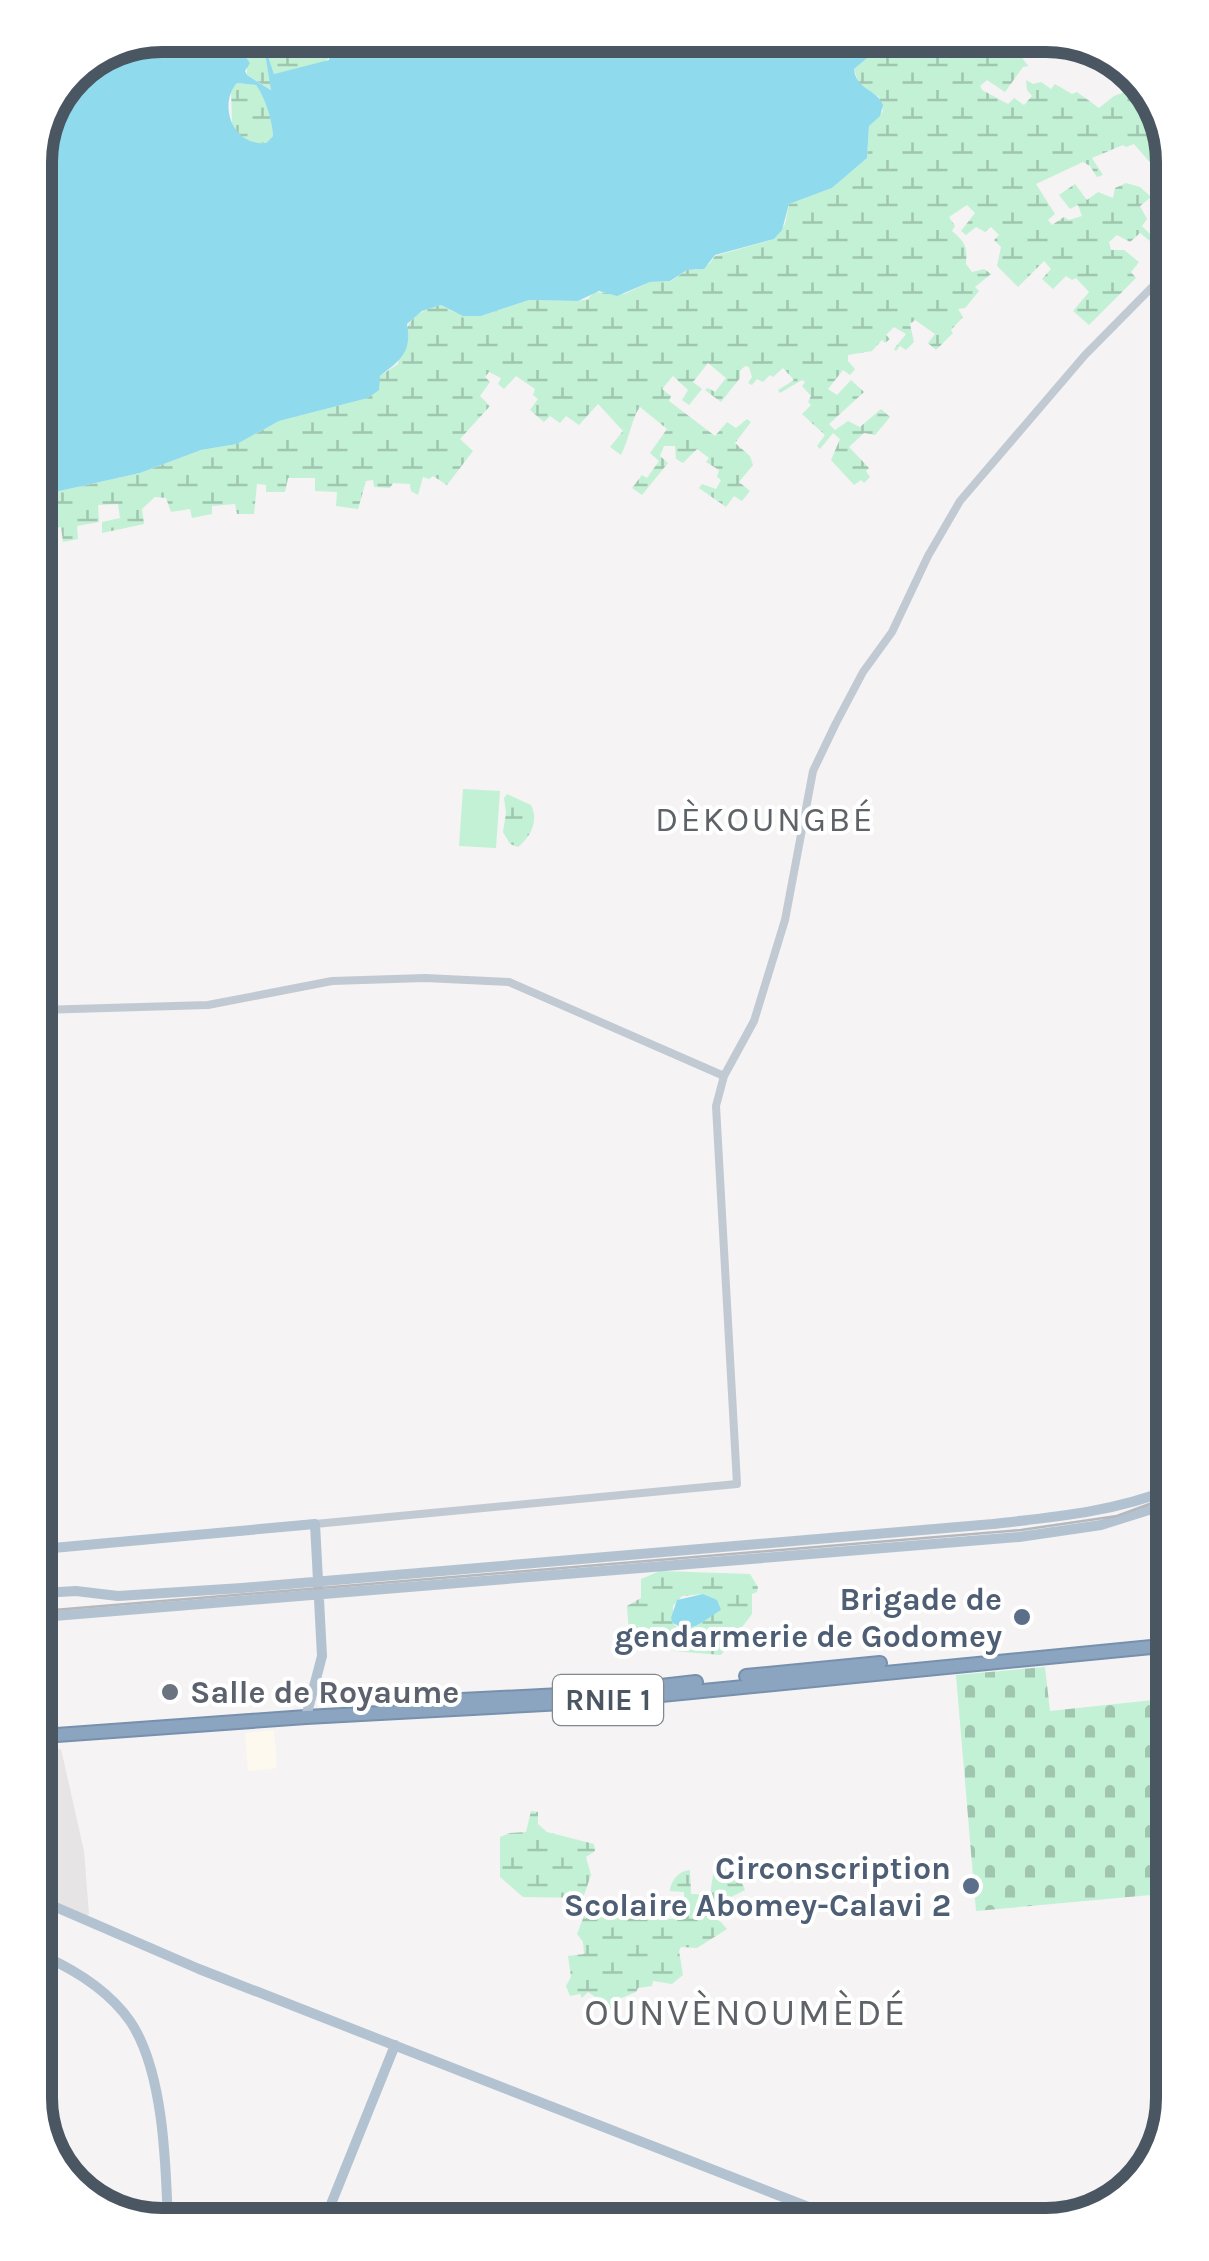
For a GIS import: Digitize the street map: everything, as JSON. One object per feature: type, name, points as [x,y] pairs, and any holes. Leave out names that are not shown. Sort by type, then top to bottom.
[{"type":"highway","name":"RNIE 1","points":[[52,1727],[600,1701],[1156,1643]]},
{"type":"highway","name":"RNIE 1","points":[[52,1735],[308,1713]]},
{"type":"main road","points":[[52,1616],[993,1524],[1101,1511],[1156,1495]]},
{"type":"main road","points":[[52,1592],[118,1596],[540,1578],[1019,1536],[1101,1525],[1156,1508]]},
{"type":"main road","points":[[52,1548],[316,1524],[322,1656],[308,1713]]},
{"type":"main road","points":[[52,1905],[199,1968],[810,2208]]},
{"type":"main road","points":[[52,1961],[96,1986],[136,2032],[156,2094],[166,2208]]},
{"type":"main road","points":[[329,2208],[395,2045]]},
{"type":"street","points":[[316,1524],[737,1484],[716,1106],[724,1076],[754,1022],[785,920],[813,771],[960,501],[1085,355],[1156,283]]},
{"type":"street","points":[[53,1010],[208,1005],[332,981],[425,978],[509,982],[724,1076]]},
{"type":"shaded area","points":[[274,1730],[277,1768],[248,1771],[245,1733]]},
{"type":"shaded area","points":[[61,1749],[84,1851],[89,1914],[86,1916],[52,1901],[52,1750]]},
{"type":"green space","points":[[247,52],[266,52],[272,90],[247,75]]},
{"type":"green space","points":[[328,52],[330,57],[323,63],[274,74],[267,53]]},
{"type":"green space","points":[[874,53],[1022,53],[1028,66],[1023,67],[1005,92],[987,80],[980,86],[982,90],[1008,104],[1014,98],[1024,105],[1032,96],[1026,80],[1033,84],[1041,82],[1051,89],[1055,84],[1072,94],[1077,92],[1099,108],[1129,91],[1148,121],[1156,163],[1153,166],[1134,144],[1123,145],[1092,158],[1103,175],[1097,177],[1083,162],[1036,184],[1055,214],[1048,220],[1052,225],[1064,217],[1069,220],[1082,216],[1078,205],[1070,209],[1059,195],[1075,184],[1087,200],[1098,192],[1113,198],[1115,188],[1126,183],[1140,187],[1151,197],[1140,206],[1147,219],[1142,226],[1154,238],[1150,241],[1140,233],[1130,242],[1117,235],[1109,242],[1111,250],[1124,250],[1139,262],[1131,272],[1136,278],[1089,325],[1073,311],[1089,292],[1076,278],[1066,276],[1053,289],[1042,279],[1051,269],[1044,261],[1018,287],[997,266],[1001,247],[994,240],[999,235],[991,227],[985,232],[976,227],[966,235],[961,231],[975,213],[967,205],[949,217],[955,226],[952,231],[965,246],[966,264],[972,272],[984,269],[991,274],[975,287],[979,291],[965,308],[958,309],[963,317],[951,330],[953,333],[936,350],[928,343],[935,334],[915,320],[910,324],[914,342],[906,350],[900,346],[896,351],[906,334],[894,327],[886,335],[890,339],[885,343],[882,340],[872,351],[848,355],[855,369],[850,375],[843,370],[828,389],[837,395],[851,380],[864,392],[829,424],[835,430],[848,421],[860,427],[881,409],[890,417],[875,435],[864,433],[849,447],[869,468],[866,471],[870,477],[864,483],[861,480],[854,485],[831,460],[840,439],[833,433],[820,449],[817,446],[825,435],[802,414],[811,405],[811,396],[802,386],[805,382],[802,380],[780,393],[778,390],[794,380],[783,368],[773,377],[770,375],[763,382],[757,379],[752,385],[748,383],[752,377],[749,367],[745,366],[721,402],[705,390],[715,392],[726,378],[708,363],[693,382],[702,389],[689,405],[682,400],[688,390],[673,376],[662,389],[671,396],[669,401],[715,436],[727,422],[736,428],[747,419],[751,422],[735,443],[750,456],[753,465],[739,482],[750,491],[742,501],[734,496],[726,507],[699,488],[702,484],[716,489],[721,480],[717,477],[719,470],[706,462],[709,458],[697,449],[683,463],[676,459],[675,446],[664,446],[660,456],[668,463],[642,495],[632,488],[642,475],[647,478],[659,461],[650,453],[667,429],[640,407],[621,455],[610,447],[623,431],[598,404],[579,425],[566,416],[560,423],[550,416],[544,422],[530,410],[538,399],[533,395],[535,389],[516,376],[504,389],[498,384],[501,378],[489,372],[485,377],[490,382],[480,396],[490,406],[460,439],[473,451],[447,485],[433,476],[423,477],[418,495],[411,491],[410,484],[374,487],[373,480],[366,481],[358,509],[336,506],[337,492],[315,491],[315,478],[288,478],[285,492],[266,492],[266,485],[257,484],[254,514],[237,514],[235,504],[212,506],[212,514],[192,518],[190,509],[171,512],[166,498],[155,497],[142,509],[144,524],[102,533],[102,522],[120,518],[118,504],[98,505],[99,522],[77,526],[78,539],[63,542],[61,527],[53,529],[53,492],[140,473],[201,450],[237,444],[279,421],[368,398],[380,376],[398,364],[405,333],[419,313],[441,305],[456,313],[481,316],[529,300],[578,301],[588,299],[594,292],[624,294],[650,282],[671,281],[687,270],[698,270],[715,256],[774,239],[785,224],[789,204],[832,188],[867,158],[869,126],[883,111],[879,97],[859,84],[854,69]]},
{"type":"green space","points":[[237,83],[256,85],[263,96],[273,136],[266,143],[246,140],[232,126],[231,88]]},
{"type":"green space","points":[[463,789],[500,791],[496,848],[459,846]]},
{"type":"green space","points":[[507,794],[531,805],[533,811],[532,828],[518,847],[510,844],[503,832]]},
{"type":"green space","points":[[660,1571],[750,1574],[758,1587],[752,1594],[752,1614],[721,1655],[674,1651],[665,1641],[630,1646],[627,1606],[641,1598],[641,1579]],"holes":[[[703,1594],[721,1610],[677,1627],[673,1623],[673,1606],[682,1596]]]},
{"type":"green space","points":[[1045,1667],[1050,1711],[1156,1700],[1156,1895],[976,1911],[956,1675]]},
{"type":"green space","points":[[531,1811],[538,1812],[538,1824],[547,1832],[594,1844],[595,1851],[586,1857],[591,1875],[583,1898],[523,1897],[500,1877],[500,1837],[526,1832]]},
{"type":"green space","points":[[714,1868],[736,1870],[745,1890],[729,1898],[730,1905],[717,1900],[707,1905],[707,1917],[720,1921],[727,1929],[697,1948],[681,1947],[683,1975],[672,1984],[653,1981],[652,1986],[638,1988],[619,1999],[617,2013],[612,2017],[604,2014],[603,2002],[588,1992],[582,1998],[580,1994],[570,1996],[566,1986],[571,1977],[568,1956],[584,1954],[583,1942],[577,1934],[584,1916],[677,1919],[684,1912],[684,1892],[670,1891],[674,1880],[690,1870],[691,1894],[710,1895]]},
{"type":"water","points":[[246,52],[250,63],[247,75],[271,90],[266,52],[274,74],[329,60],[329,52],[874,53],[854,69],[862,85],[883,105],[880,116],[869,126],[867,158],[832,188],[789,204],[782,230],[774,239],[715,255],[704,269],[687,270],[670,281],[650,282],[617,296],[599,291],[578,301],[529,300],[481,316],[463,316],[441,305],[422,311],[407,324],[408,342],[403,354],[380,376],[379,390],[368,398],[279,421],[237,444],[201,450],[140,473],[53,492],[53,156],[56,134],[75,96],[108,67],[148,53]],"holes":[[[237,83],[256,85],[265,102],[273,136],[266,143],[244,138],[231,121],[232,91]]]},
{"type":"water","points":[[703,1594],[717,1600],[721,1610],[692,1627],[673,1623],[677,1600]]},
{"type":"railway","points":[[52,1610],[1021,1530],[1117,1516],[1156,1502]]},
{"type":"place","name":"Brigade de gendarmerie de Godomey","points":[[1022,1617]]},
{"type":"place","name":"Salle de Royaume","points":[[170,1692]]},
{"type":"place","name":"Circonscription Scolaire Abomey-Calavi 2","points":[[971,1886]]},
{"type":"district","name":"DÈKOUNGBÉ","points":[[765,819]]},
{"type":"district","name":"OUNVÈNOUMÈDÉ","points":[[746,2012]]}]
